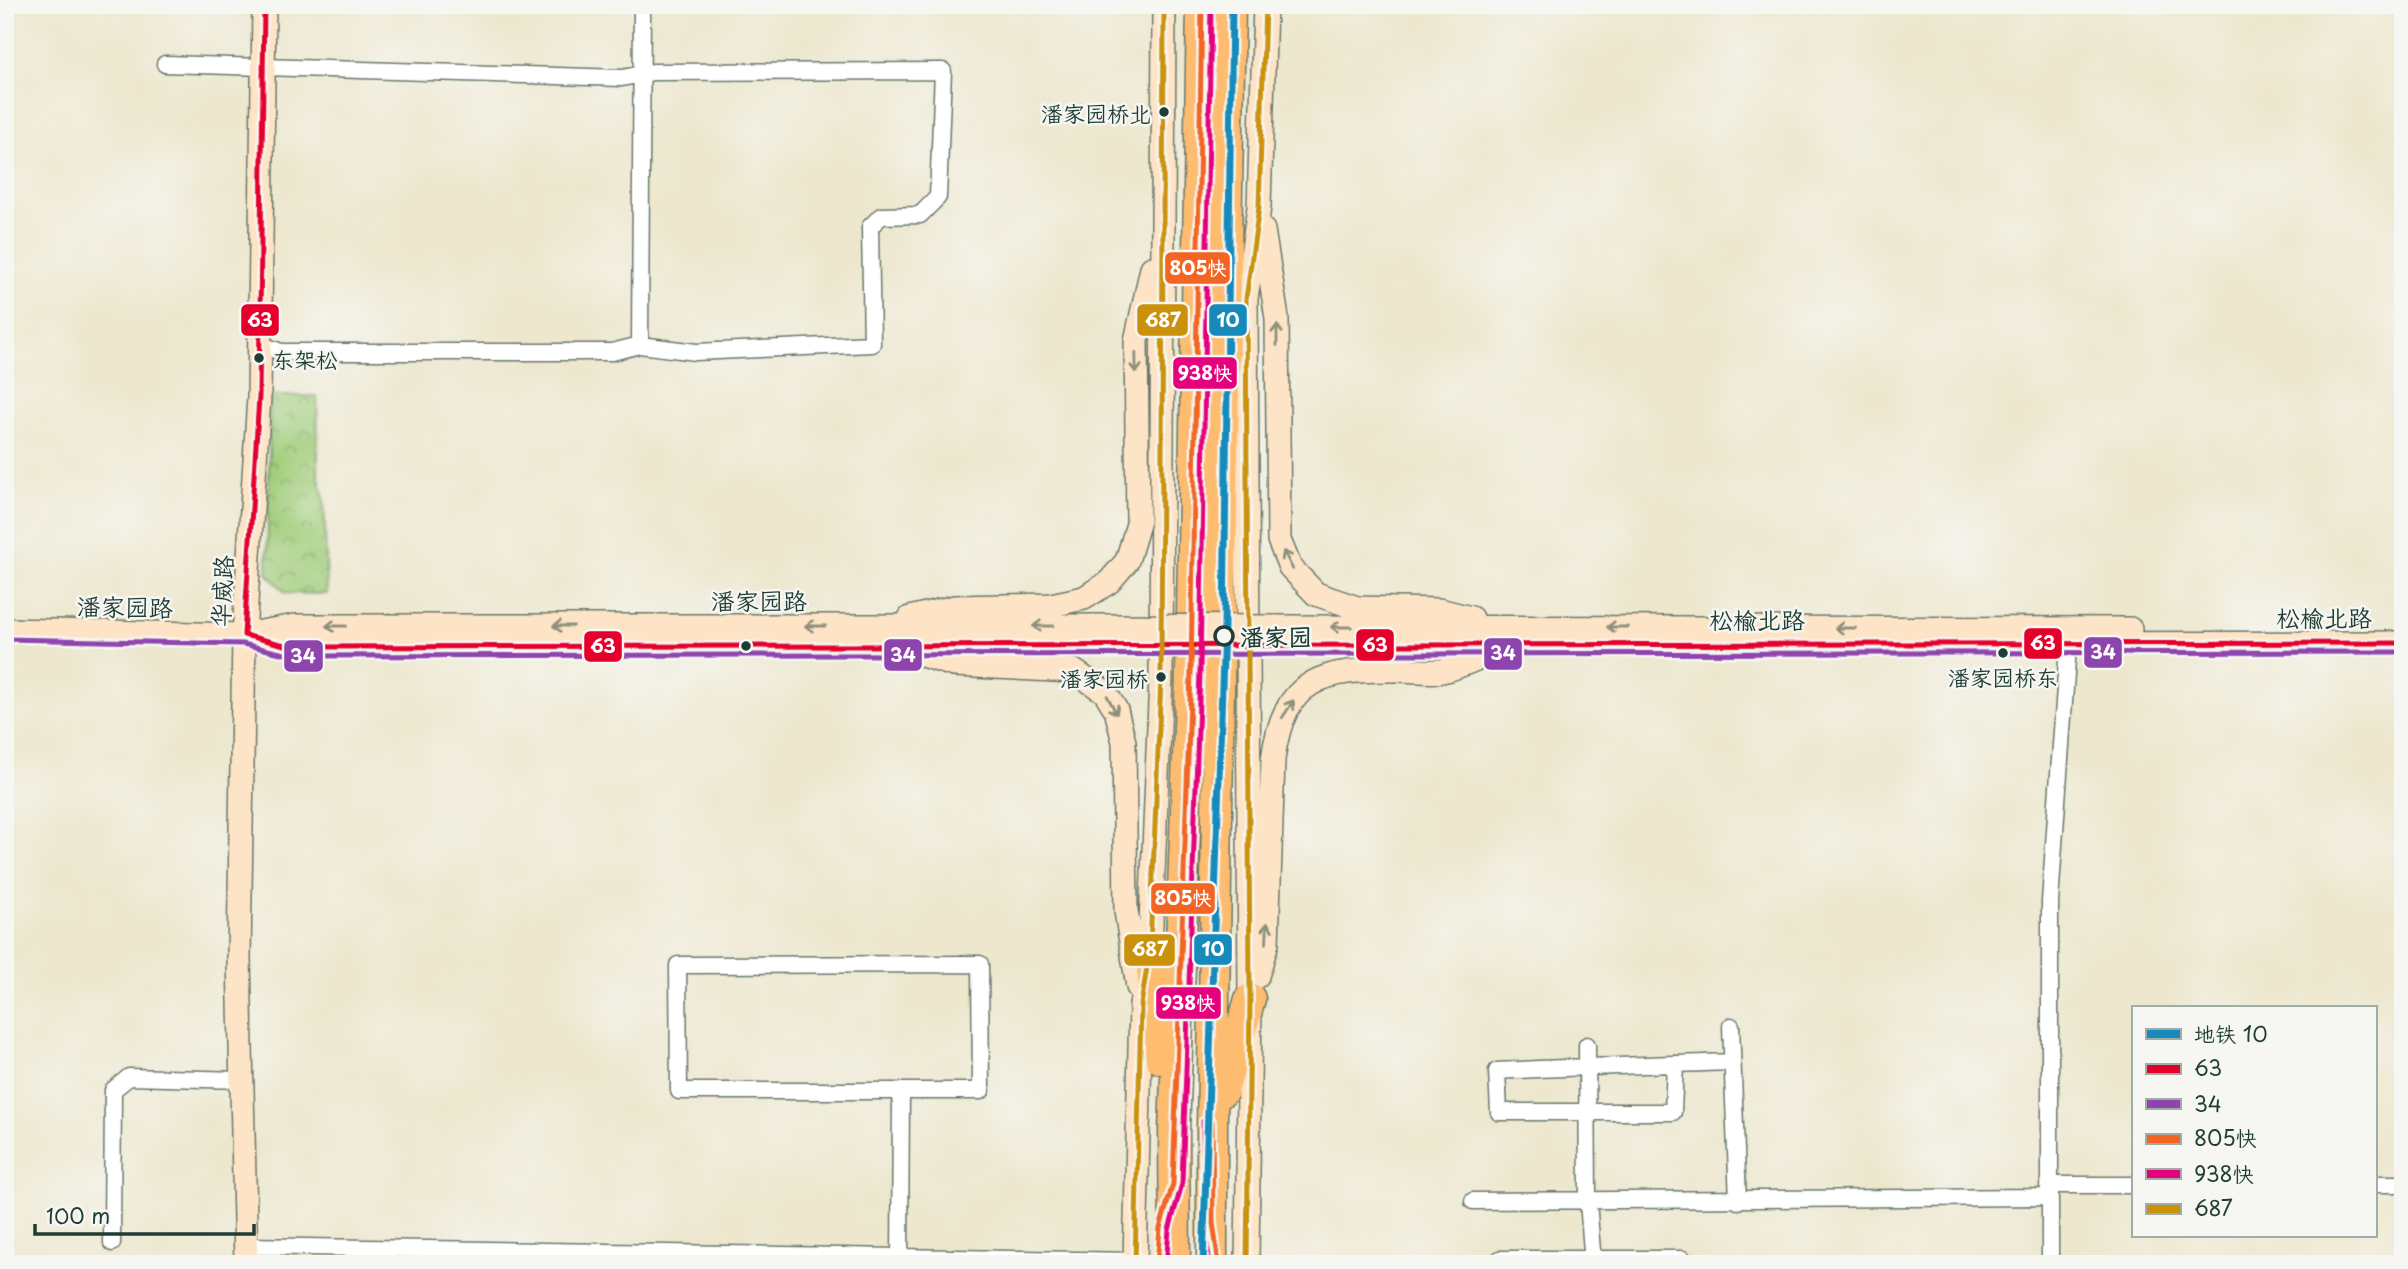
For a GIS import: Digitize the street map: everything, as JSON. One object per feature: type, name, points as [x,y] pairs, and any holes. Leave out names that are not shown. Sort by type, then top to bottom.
[{"type":"highway","points":[[1202,5],[1205,671],[1212,1264]]},
{"type":"highway","points":[[1206,599],[1230,5]]},
{"type":"highway","points":[[1175,1264],[1174,1131],[1205,671]]},
{"type":"highway","points":[[1150,948],[1162,1104],[1174,1131]]},
{"type":"highway","points":[[1212,1128],[1250,999]]},
{"type":"highway","points":[[1142,1263],[1160,1228],[1174,1184]]},
{"type":"highway","points":[[1213,1223],[1219,1264]]},
{"type":"street","name":"华威路","points":[[246,1255],[240,1080],[244,635],[260,344],[264,5]]},
{"type":"street","points":[[640,345],[643,144],[639,75],[642,5]]},
{"type":"street","points":[[1140,1005],[1150,948],[1161,677],[1164,5]]},
{"type":"street","points":[[1247,1264],[1250,999],[1246,299],[1259,206],[1265,5]]},
{"type":"street","points":[[164,64],[622,78],[653,72],[943,71],[938,197],[920,215],[881,216],[870,227],[872,344],[696,352],[640,345],[612,352],[281,352],[260,344]]},
{"type":"street","points":[[1259,206],[1277,318],[1279,540],[1290,567],[1317,594],[1357,608],[1439,610],[1507,637]]},
{"type":"street","points":[[875,627],[954,607],[1051,605],[1084,598],[1109,582],[1127,561],[1138,524],[1136,341],[1162,224]]},
{"type":"street","name":"潘家园路","points":[[5,630],[244,635],[295,626],[875,627],[1111,635]]},
{"type":"street","name":"松榆北路","points":[[1507,637],[2403,630]]},
{"type":"street","name":"潘家园路","points":[[244,635],[293,647],[890,645],[1111,635]]},
{"type":"street","name":"松榆北路","points":[[1111,635],[1507,637],[2068,645],[2403,643]]},
{"type":"street","points":[[1250,999],[1267,943],[1273,760],[1276,733],[1285,708],[1302,690],[1324,676],[1352,669],[1442,671],[1507,637]]},
{"type":"street","points":[[246,1255],[1142,1263],[1140,1005],[1126,911],[1124,742],[1116,710],[1105,692],[1074,671],[954,665],[890,645]]},
{"type":"street","points":[[2050,1264],[2050,902],[2068,645]]},
{"type":"street","points":[[980,964],[981,1091],[901,1091],[679,1091],[678,965],[980,964]]},
{"type":"street","points":[[1731,1026],[1738,1201]]},
{"type":"street","points":[[1587,1045],[1588,1201],[1592,1261]]},
{"type":"street","points":[[1675,1064],[1673,1112],[1499,1112],[1497,1070],[1732,1062]]},
{"type":"street","points":[[112,1243],[113,1090],[129,1077],[240,1080]]},
{"type":"street","points":[[900,1260],[901,1091]]},
{"type":"street","points":[[2376,1184],[2403,1184]]},
{"type":"street","points":[[1473,1201],[1738,1201],[2048,1191],[2132,1185]]},
{"type":"street","points":[[1500,1264],[1500,1259],[1683,1259],[1683,1264]]},
{"type":"green space","points":[[270,396],[317,396],[318,473],[324,499],[327,594],[286,593],[267,573]]},
{"type":"metro line","name":"10","points":[[1203,1264],[1224,626],[1232,5]]},
{"type":"transit line","name":"63","points":[[244,635],[259,397],[264,5]]},
{"type":"transit line","name":"687","points":[[1135,1264],[1141,1005],[1150,948],[1161,677],[1164,5]]},
{"type":"transit line","name":"805快","points":[[1157,1264],[1160,1228],[1173,1184],[1191,672],[1202,5]]},
{"type":"transit line","name":"938快","points":[[1166,1264],[1169,1230],[1182,1184],[1200,672],[1211,5]]},
{"type":"transit line","name":"687","points":[[1247,1264],[1250,999],[1246,299],[1259,207],[1265,5]]},
{"type":"transit line","name":"63","points":[[244,635],[293,647],[2403,643]]},
{"type":"transit line","name":"34","points":[[5,639],[243,644],[293,656],[2403,652]]},
{"type":"transit line","name":"938快","points":[[1203,1121],[1204,1223],[1210,1264]]},
{"type":"transit line","name":"805快","points":[[1212,1121],[1213,1223],[1219,1264]]},
{"type":"place","name":"潘家园桥北","points":[[1164,112]]},
{"type":"place","name":"东架松","points":[[259,358]]},
{"type":"place","name":"潘家园","points":[[1224,636]]},
{"type":"place","name":"潘家园桥东","points":[[2003,653]]},
{"type":"place","name":"潘家园桥","points":[[1161,677]]}]
